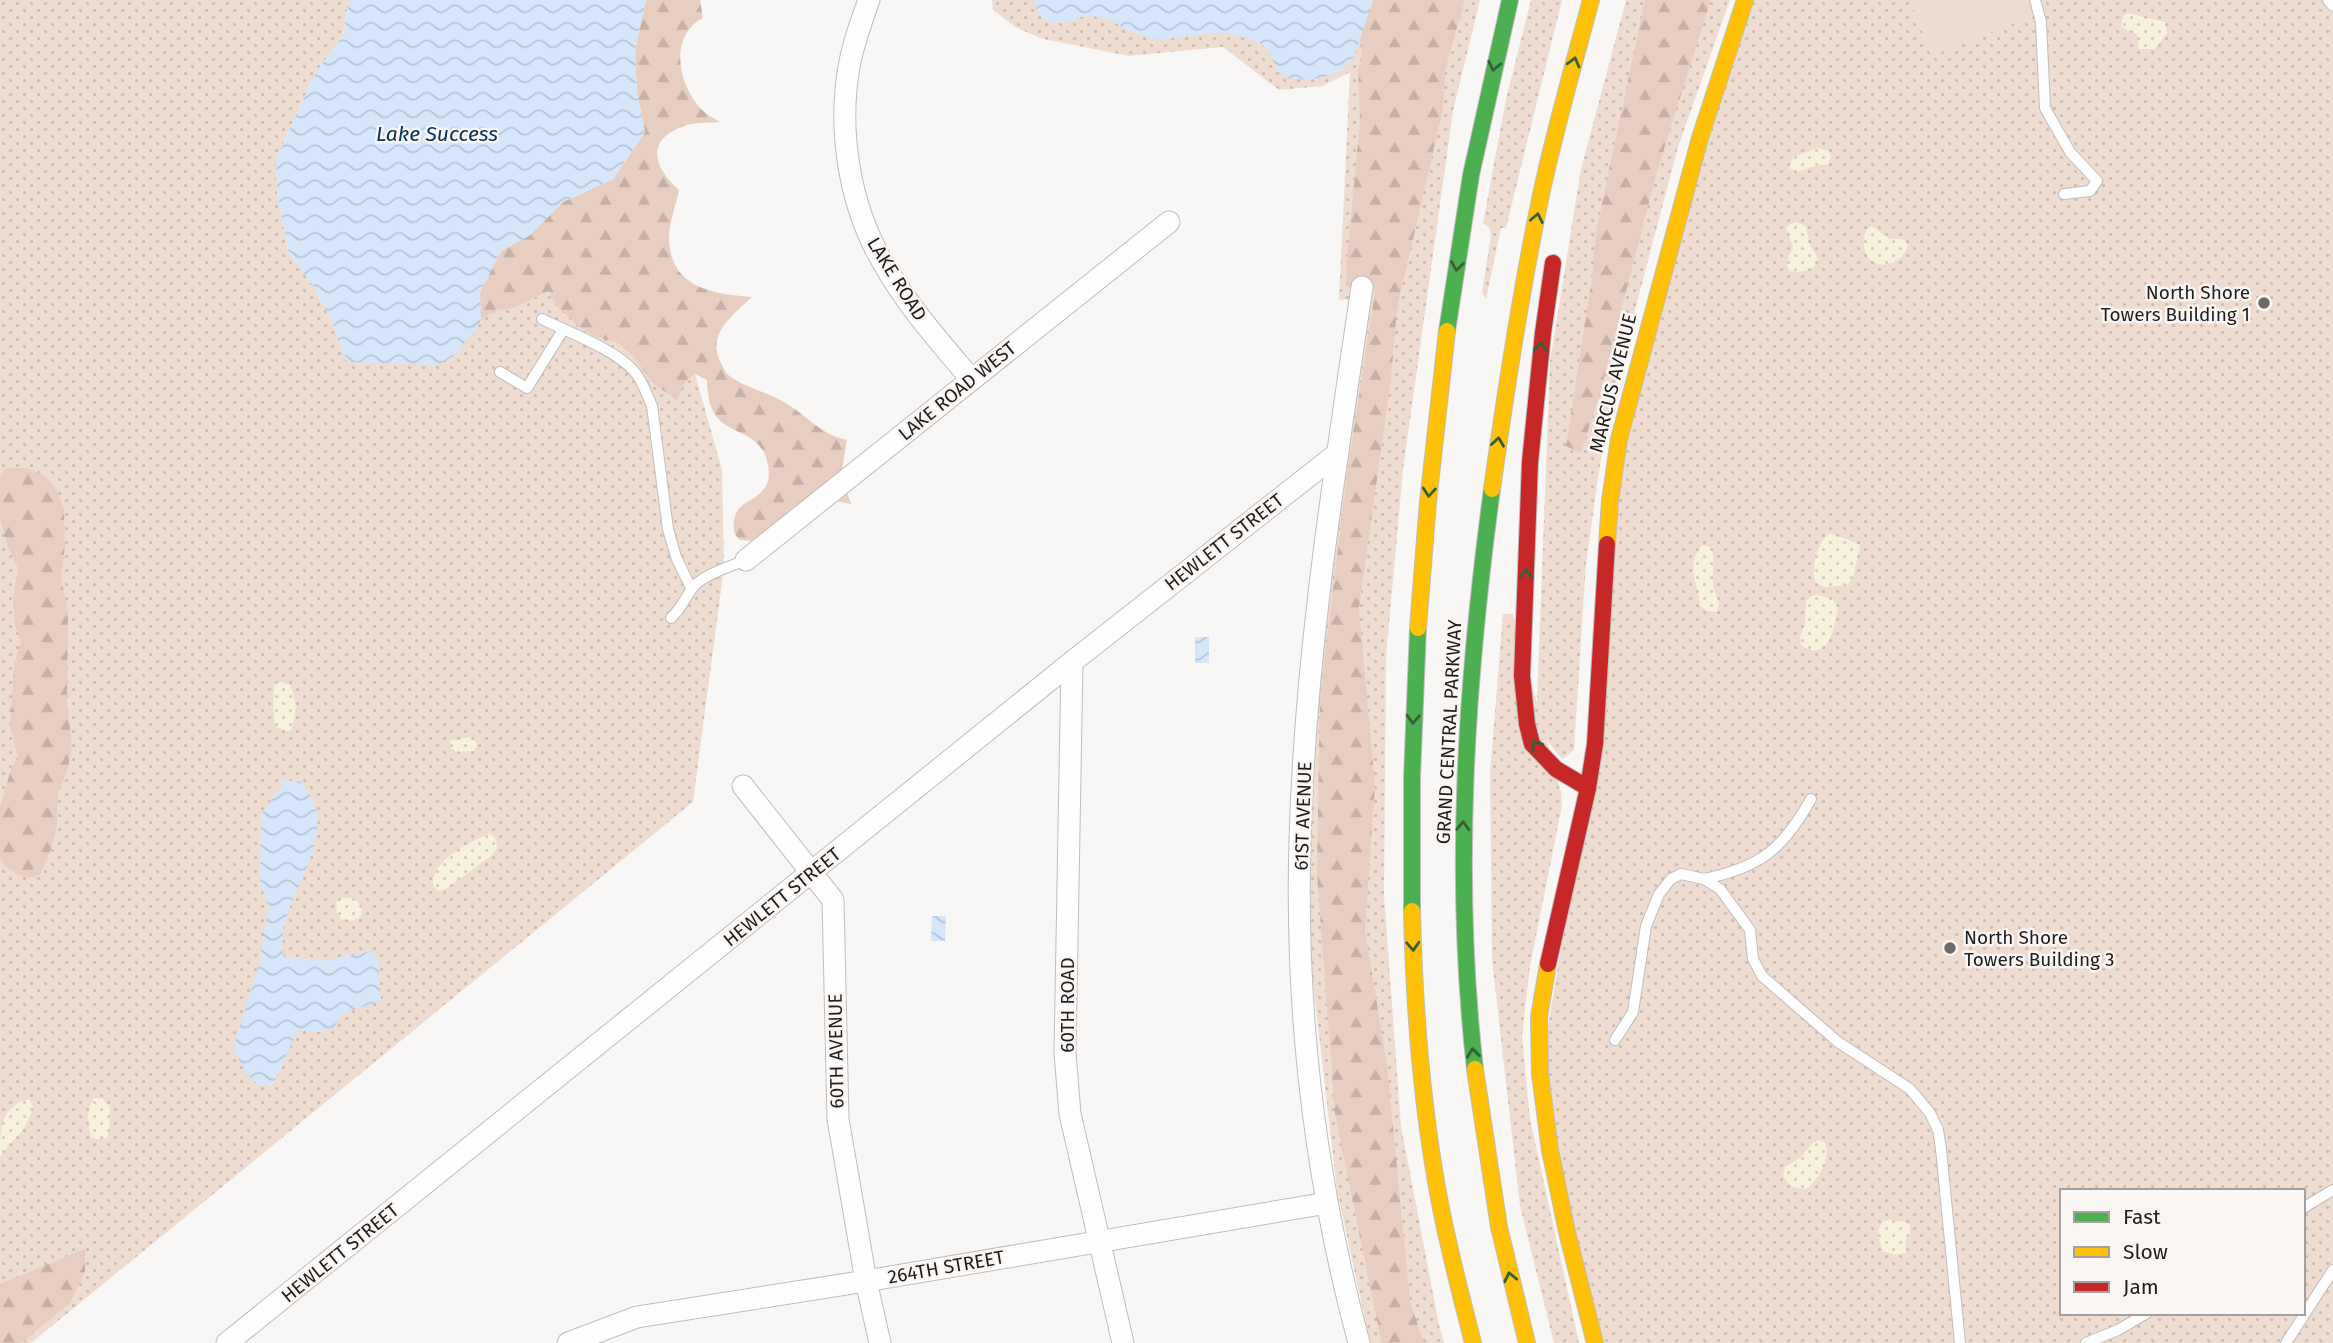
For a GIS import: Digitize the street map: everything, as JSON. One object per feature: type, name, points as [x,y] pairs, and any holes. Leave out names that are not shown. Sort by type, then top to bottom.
[{"type":"main road","name":"GRAND CENTRAL PARKWAY","points":[[1474,1343],[1434,1167],[1417,1027],[1410,887],[1412,745],[1419,608],[1431,470],[1466,198],[1510,0]]},
{"type":"main road","name":"GRAND CENTRAL PARKWAY","points":[[1527,1343],[1517,1310],[1489,1174],[1471,1034],[1463,905],[1463,824],[1476,618],[1493,474],[1514,338],[1558,125],[1591,0]]},
{"type":"main road","points":[[1596,41],[1602,0]]},
{"type":"main road","name":"MARCUS AVENUE","points":[[1595,1343],[1550,1150],[1540,1074],[1539,1017],[1546,972],[1588,788],[1597,716],[1608,533],[1619,439],[1700,138],[1745,0]]},
{"type":"main road","points":[[1556,244],[1543,333],[1530,462],[1522,676],[1532,744],[1556,769],[1588,788]]},
{"type":"street","name":"LAKE ROAD","points":[[869,0],[854,43],[845,111],[848,160],[853,187],[863,223],[881,260],[923,323],[971,379]]},
{"type":"street","name":"LAKE ROAD WEST","points":[[746,560],[1169,222]]},
{"type":"street","name":"61ST AVENUE","points":[[1359,1343],[1315,1138],[1301,945],[1300,840],[1309,692],[1338,453],[1362,287]]},
{"type":"street","name":"HEWLETT STREET","points":[[228,1343],[1072,662],[1338,453]]},
{"type":"street","name":"60TH ROAD","points":[[1072,662],[1065,1053],[1070,1114],[1123,1343]]},
{"type":"street","name":"60TH AVENUE","points":[[743,786],[832,900],[838,1119],[866,1281],[880,1343]]},
{"type":"street","name":"264TH STREET","points":[[568,1343],[637,1317],[1327,1203]]},
{"type":"lane","points":[[2035,0],[2042,22],[2045,108],[2070,152],[2098,181],[2090,191],[2064,194]]},
{"type":"lane","points":[[2328,0],[2333,6]]},
{"type":"lane","points":[[542,319],[620,359],[635,372],[645,388],[652,406],[668,529],[676,557],[691,588]]},
{"type":"lane","points":[[500,372],[527,388],[563,330]]},
{"type":"lane","points":[[671,618],[684,605],[691,588],[724,568],[746,560]]},
{"type":"lane","points":[[1704,879],[1731,873],[1759,861],[1794,829],[1811,799]]},
{"type":"lane","points":[[1615,1040],[1633,1013],[1646,926],[1659,894],[1671,879],[1681,874],[1704,879],[1720,889],[1751,930],[1754,959],[1762,976],[1838,1042],[1910,1089],[1930,1113],[1938,1130],[1960,1343]]},
{"type":"lane","points":[[2305,1207],[2333,1190]]},
{"type":"lane","points":[[2305,1313],[2333,1270]]},
{"type":"lane","points":[[2086,1343],[2118,1330],[2144,1315]]},
{"type":"lane","points":[[2286,1343],[2304,1315]]},
{"type":"shaded area","points":[[0,0],[354,0],[348,3],[343,36],[316,72],[276,159],[277,192],[288,251],[313,286],[334,325],[347,362],[453,356],[463,343],[480,292],[666,271],[722,470],[724,568],[693,802],[31,1343],[0,1343]]},
{"type":"shaded area","points":[[992,0],[1480,0],[1453,111],[1403,470],[1386,657],[1384,896],[1401,1126],[1444,1343],[1370,1343],[1337,1190],[1311,967],[1310,818],[1317,673],[1364,297],[1339,300],[1350,72],[1323,86],[1279,90],[1223,47],[1129,56],[1043,39],[1015,27],[993,10]]},
{"type":"shaded area","points":[[1531,0],[1562,0],[1506,228],[1501,228],[1486,299],[1482,293],[1491,235],[1489,227],[1483,223],[1506,99]]},
{"type":"shaded area","points":[[1626,0],[1730,0],[1678,147],[1607,416],[1586,563],[1574,750],[1562,759],[1536,727],[1550,362],[1581,169]]},
{"type":"shaded area","points":[[1745,0],[2333,0],[2333,1343],[1595,1343],[1540,1074],[1588,788],[1610,501]]},
{"type":"shaded area","points":[[1910,0],[2024,0],[2030,17],[1931,56]]},
{"type":"shaded area","points":[[1503,614],[1513,614],[1561,792],[1562,806],[1530,966],[1522,1036],[1530,1119],[1579,1343],[1554,1343],[1520,1206],[1492,959],[1490,773]]},
{"type":"green space","points":[[646,0],[700,0],[703,18],[692,26],[685,37],[680,62],[687,88],[694,100],[704,112],[720,122],[687,125],[674,130],[659,145],[658,162],[679,190],[671,220],[671,255],[685,278],[696,285],[722,294],[752,297],[729,319],[719,334],[717,353],[726,373],[784,402],[829,434],[847,440],[841,476],[851,504],[830,500],[776,524],[753,541],[738,538],[734,532],[734,521],[741,506],[766,486],[769,473],[765,455],[753,440],[729,427],[716,416],[709,399],[707,380],[695,374],[685,382],[677,400],[654,384],[632,355],[616,342],[594,336],[578,326],[555,304],[549,291],[513,308],[497,310],[481,319],[480,292],[501,251],[530,235],[563,202],[613,179],[645,132],[637,93],[635,50]]},
{"type":"green space","points":[[1373,0],[1465,0],[1445,70],[1443,109],[1397,308],[1391,379],[1359,608],[1375,786],[1365,930],[1387,1065],[1410,1301],[1424,1343],[1382,1343],[1335,1114],[1317,874],[1320,696],[1347,474],[1375,291],[1368,282],[1354,288],[1347,286],[1346,270],[1360,121],[1360,39]]},
{"type":"green space","points":[[1645,0],[1711,0],[1657,171],[1600,393],[1581,453],[1566,446],[1593,272],[1596,232]]},
{"type":"green space","points":[[6,468],[27,468],[44,475],[57,490],[64,509],[65,546],[61,578],[68,611],[67,704],[72,747],[67,771],[58,792],[57,825],[51,849],[40,875],[34,877],[17,874],[7,867],[0,857],[0,807],[12,766],[18,758],[10,727],[14,664],[21,642],[15,625],[13,598],[18,569],[0,518],[0,475]]},
{"type":"green space","points":[[85,1249],[85,1272],[70,1303],[21,1343],[0,1343],[0,1284]]},
{"type":"sand","points":[[2128,13],[2165,22],[2167,33],[2155,49],[2139,49],[2137,34],[2121,27],[2123,16]]},
{"type":"sand","points":[[1818,148],[1828,151],[1831,156],[1828,164],[1797,172],[1789,168],[1793,157]]},
{"type":"sand","points":[[1796,222],[1805,226],[1809,243],[1817,258],[1814,266],[1798,272],[1790,271],[1787,264],[1793,246],[1786,229]]},
{"type":"sand","points":[[1871,226],[1890,239],[1903,239],[1908,245],[1904,254],[1897,260],[1882,264],[1869,258],[1865,251],[1864,238]]},
{"type":"sand","points":[[1828,534],[1860,546],[1853,578],[1847,585],[1825,587],[1816,583],[1814,578],[1816,557]]},
{"type":"sand","points":[[1702,545],[1710,547],[1713,556],[1713,586],[1719,602],[1716,612],[1700,606],[1693,567]]},
{"type":"sand","points":[[1818,595],[1832,599],[1838,606],[1829,640],[1824,647],[1811,650],[1801,645],[1800,638],[1805,623],[1806,601]]},
{"type":"sand","points":[[275,683],[290,685],[295,701],[293,724],[291,730],[286,731],[275,726],[274,722],[274,686]]},
{"type":"sand","points":[[471,737],[477,744],[474,751],[456,752],[450,747],[450,741]]},
{"type":"sand","points":[[490,833],[496,839],[497,848],[491,856],[447,888],[439,891],[433,886],[434,876],[445,860]]},
{"type":"sand","points":[[343,898],[354,898],[362,907],[361,917],[351,921],[341,919],[336,902]]},
{"type":"sand","points":[[95,1098],[103,1099],[110,1107],[107,1138],[91,1137],[89,1111]]},
{"type":"sand","points":[[29,1099],[33,1107],[27,1123],[0,1157],[0,1137],[7,1113]]},
{"type":"sand","points":[[1819,1140],[1825,1143],[1826,1155],[1819,1174],[1806,1189],[1792,1186],[1783,1176],[1785,1167],[1800,1158]]},
{"type":"sand","points":[[1889,1220],[1910,1225],[1910,1233],[1905,1242],[1906,1253],[1894,1255],[1883,1251],[1879,1231],[1881,1224]]},
{"type":"water","name":"Lake Success","points":[[354,0],[646,0],[635,50],[637,93],[645,132],[613,179],[563,202],[530,235],[501,251],[480,292],[481,319],[477,329],[453,356],[439,365],[347,362],[334,325],[313,286],[288,251],[277,192],[276,159],[316,72],[343,36],[348,3]]},
{"type":"water","points":[[1036,0],[1373,0],[1353,59],[1336,74],[1310,80],[1288,78],[1277,69],[1270,53],[1258,41],[1226,33],[1158,40],[1127,30],[1109,19],[1087,15],[1068,22],[1049,23],[1036,11]]},
{"type":"water","points":[[1195,637],[1209,637],[1209,663],[1195,663]]},
{"type":"water","points":[[285,780],[301,782],[314,802],[317,824],[309,862],[286,919],[284,957],[323,961],[372,951],[378,960],[381,1001],[343,1013],[333,1029],[318,1032],[298,1030],[272,1086],[258,1085],[246,1073],[233,1048],[258,968],[269,906],[260,883],[261,815]]},
{"type":"water","points":[[932,916],[946,916],[945,941],[931,941]]},
{"type":"traffic: fast","points":[[1447,331],[1471,175],[1510,0]]},
{"type":"traffic: fast","points":[[1475,1069],[1465,924],[1466,779],[1475,634],[1492,489]]},
{"type":"traffic: fast","points":[[1412,911],[1412,777],[1418,628]]},
{"type":"traffic: slow","points":[[1492,489],[1534,227],[1553,142],[1591,0]]},
{"type":"traffic: slow","points":[[1607,544],[1619,439],[1700,138],[1745,0]]},
{"type":"traffic: slow","points":[[1418,628],[1428,502],[1447,331]]},
{"type":"traffic: slow","points":[[1412,911],[1419,1050],[1431,1153],[1473,1343]]},
{"type":"traffic: slow","points":[[1548,964],[1539,1017],[1540,1074],[1550,1150],[1595,1343]]},
{"type":"traffic: slow","points":[[1475,1069],[1499,1227],[1527,1343]]},
{"type":"traffic: jam","points":[[1553,263],[1530,462],[1522,676],[1532,744],[1556,769],[1588,788]]},
{"type":"traffic: jam","points":[[1548,964],[1588,788],[1595,744],[1607,544]]},
{"type":"place","name":"North Shore Towers Building 1","points":[[2264,303]]},
{"type":"place","name":"North Shore Towers Building 3","points":[[1950,948]]}]
